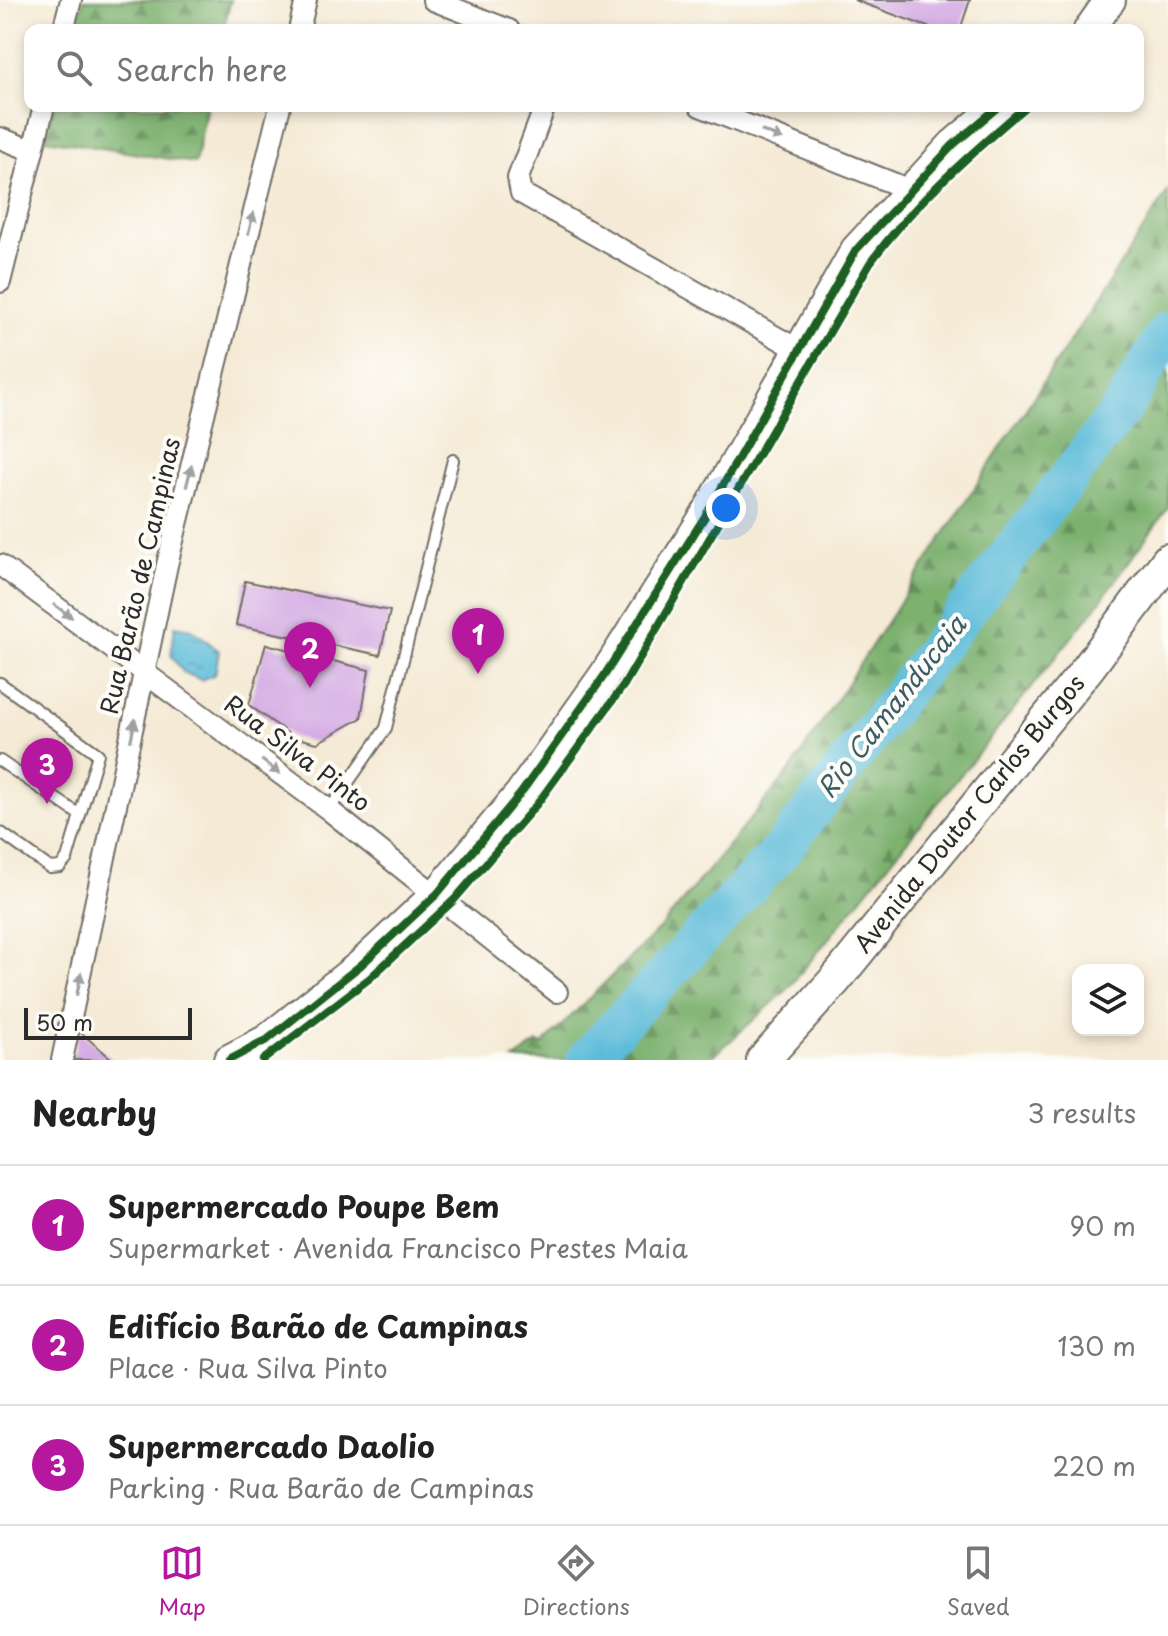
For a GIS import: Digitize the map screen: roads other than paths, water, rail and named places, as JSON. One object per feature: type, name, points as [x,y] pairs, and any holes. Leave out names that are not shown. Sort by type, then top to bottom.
[{"type":"main road","name":"Avenida Doutor Carlos Burgos","points":[[763,1060],[846,967],[1088,668],[1168,560]]},
{"type":"street","points":[[65,24],[71,0]]},
{"type":"street","points":[[300,24],[306,0]]},
{"type":"street","points":[[433,0],[494,24]]},
{"type":"street","points":[[1093,24],[1110,0]]},
{"type":"street","points":[[0,282],[43,112]]},
{"type":"street","name":"Rua Barão de Campinas","points":[[62,1060],[167,565],[279,112]]},
{"type":"street","points":[[543,112],[518,178],[521,193],[799,350]]},
{"type":"street","points":[[715,112],[910,190]]},
{"type":"street","points":[[229,1060],[267,1040],[361,965],[437,894],[521,793],[604,676],[709,510],[856,250],[953,145],[992,112]]},
{"type":"street","points":[[0,138],[33,151]]},
{"type":"street","name":"Rua Silva Pinto","points":[[0,565],[329,810],[557,992]]},
{"type":"lane","points":[[329,810],[386,728],[453,460]]},
{"type":"lane","points":[[0,683],[98,754],[67,859],[60,867],[50,868],[0,832]]},
{"type":"lane","points":[[0,761],[80,815]]},
{"type":"water","points":[[175,626],[192,629],[219,651],[215,674],[201,680],[183,672],[171,655]]},
{"type":"waterway","name":"Rio Camanducaia","points":[[586,1060],[779,853],[1123,407],[1168,331]]},
{"type":"place","name":"Supermercado Poupe Bem","points":[[478,674]]},
{"type":"place","name":"Edifício Barão de Campinas","points":[[310,688]]},
{"type":"place","name":"Supermercado Daolio","points":[[47,804]]}]
